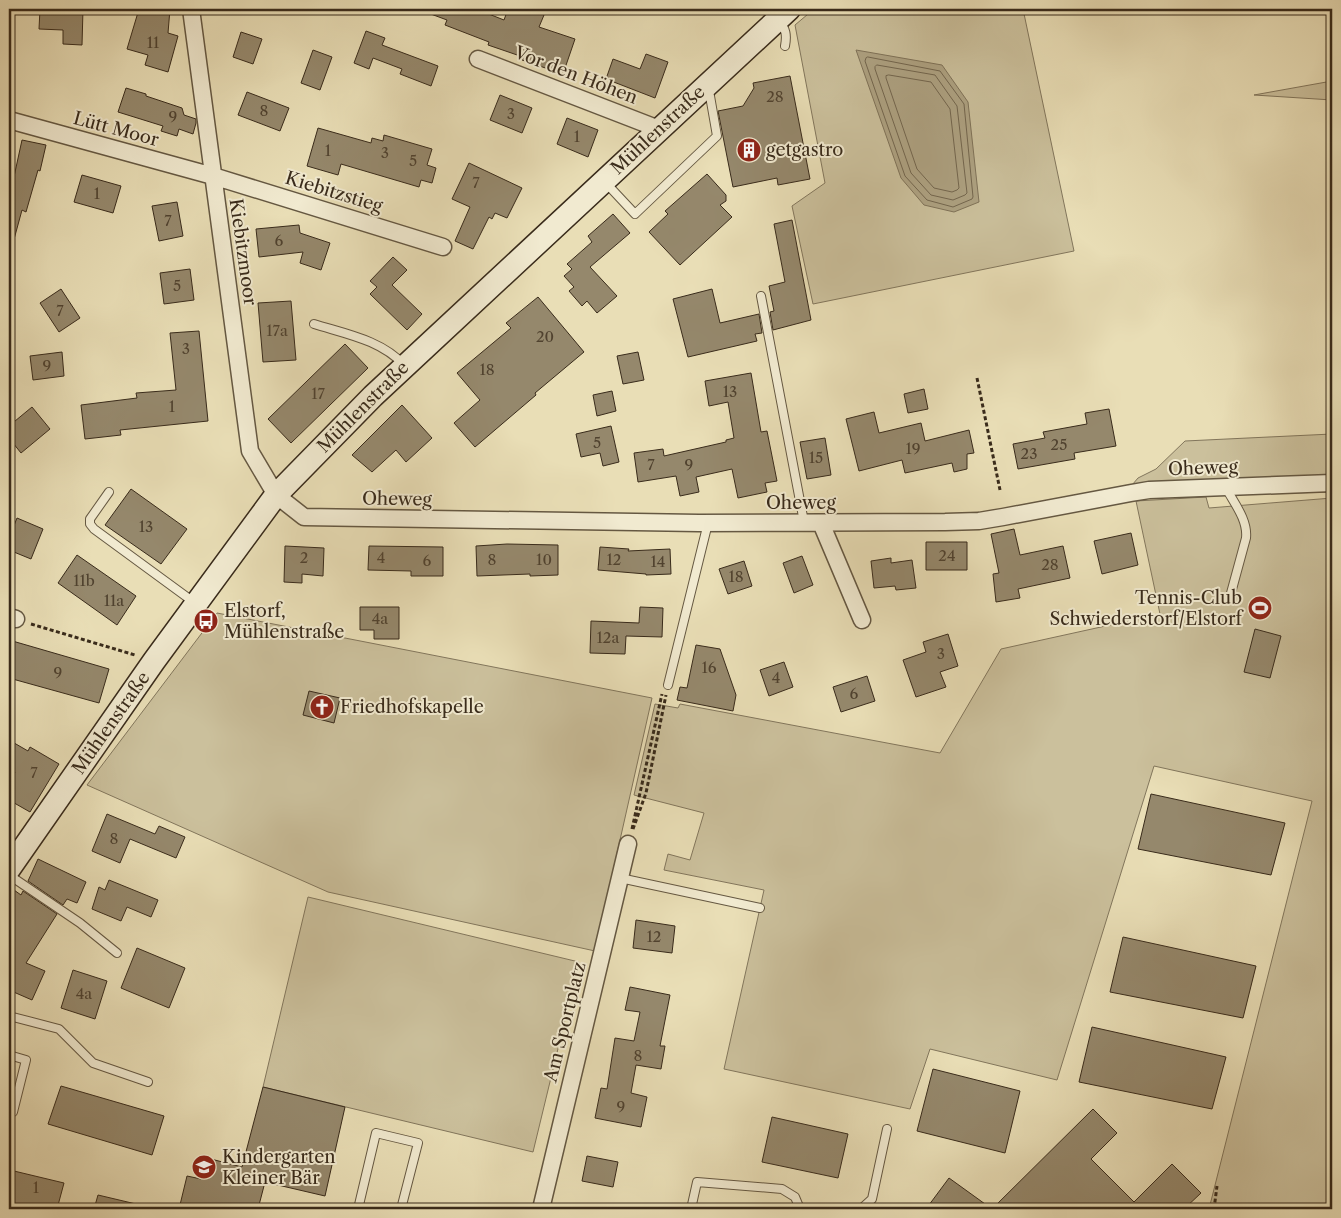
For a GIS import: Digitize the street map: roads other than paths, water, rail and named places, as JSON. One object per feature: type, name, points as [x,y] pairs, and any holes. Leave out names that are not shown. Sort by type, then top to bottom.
[{"type":"main road","name":"Mühlenstraße","points":[[9,869],[154,661],[276,494],[373,396],[783,14]]},
{"type":"street","name":"Kiebitzmoor","points":[[190,9],[250,451],[276,494]]},
{"type":"street","name":"Vor den Höhen","points":[[478,59],[659,129]]},
{"type":"street","name":"Lütt Moor","points":[[9,120],[213,176]]},
{"type":"street","name":"Kiebitzstieg","points":[[213,176],[443,247]]},
{"type":"street","name":"Oheweg","points":[[276,494],[304,517],[708,523],[945,522],[979,521],[1149,490],[1332,483]]},
{"type":"street","points":[[822,523],[862,620]]},
{"type":"street","name":"Am Sportplatz","points":[[541,1209],[628,844]]},
{"type":"lane","points":[[783,14],[787,37],[785,46]]},
{"type":"lane","points":[[604,180],[635,214],[717,136],[710,96],[702,89]]},
{"type":"lane","points":[[761,296],[804,523]]},
{"type":"lane","points":[[314,324],[383,348],[405,366]]},
{"type":"lane","points":[[1226,488],[1242,516],[1247,532],[1231,593]]},
{"type":"lane","points":[[109,492],[90,519],[90,524],[94,529],[196,604]]},
{"type":"lane","points":[[668,685],[708,523]]},
{"type":"lane","points":[[9,875],[80,922],[117,953]]},
{"type":"lane","points":[[620,878],[760,908]]},
{"type":"lane","points":[[9,1016],[58,1029],[93,1063],[148,1082]]},
{"type":"lane","points":[[9,1055],[26,1060],[13,1112],[9,1111]]},
{"type":"lane","points":[[861,1209],[872,1199],[887,1129]]},
{"type":"lane","points":[[358,1209],[376,1133],[418,1143],[401,1209]]},
{"type":"lane","points":[[691,1209],[697,1182],[782,1189],[795,1197],[800,1209]]},
{"type":"water","points":[[856,50],[942,65],[968,102],[979,202],[954,212],[924,205],[901,178]]},
{"type":"place","name":"getgastro","points":[[749,150]]},
{"type":"place","name":"Tennis-Club Schwiederstorf/Elstorf","points":[[1260,608]]},
{"type":"place","name":"Elstorf, Mühlenstraße","points":[[206,621]]},
{"type":"place","name":"Friedhofskapelle","points":[[322,707]]},
{"type":"place","name":"Kindergarten Kleiner Bär","points":[[204,1167]]}]
